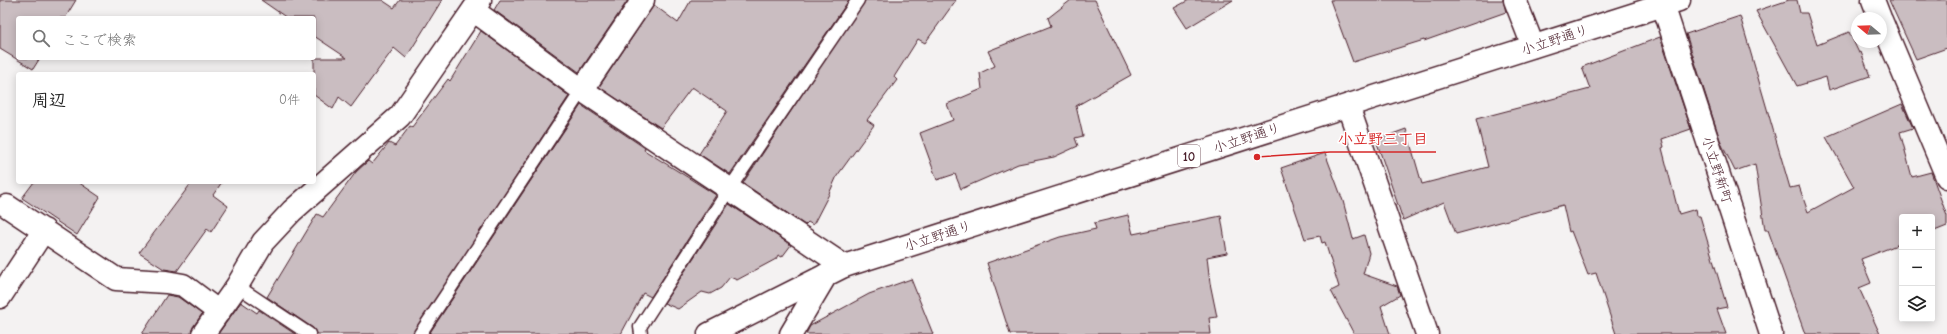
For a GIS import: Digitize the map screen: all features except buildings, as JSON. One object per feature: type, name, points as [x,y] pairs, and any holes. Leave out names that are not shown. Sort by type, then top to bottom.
[{"type":"street","points":[[582,90],[642,0]]},
{"type":"street","points":[[1514,0],[1533,46]]},
{"type":"street","points":[[1873,0],[1878,12]]},
{"type":"street","name":"小立野通り","points":[[709,334],[835,271],[1671,3]]},
{"type":"street","name":"小立野新町","points":[[1671,3],[1771,334]]},
{"type":"street","points":[[203,334],[237,286],[264,242],[292,211],[400,116],[476,5],[582,90],[730,188],[835,271],[791,334]]},
{"type":"street","points":[[1887,33],[1947,177]]},
{"type":"street","points":[[1348,106],[1427,334]]},
{"type":"street","points":[[6,206],[116,279],[166,282],[183,285],[219,312]]},
{"type":"street","points":[[0,297],[44,230]]},
{"type":"lane","points":[[641,334],[640,327],[730,188],[858,0]]},
{"type":"lane","points":[[420,334],[582,90]]},
{"type":"lane","points":[[237,286],[309,334]]},
{"type":"place","name":"小立野三丁目","points":[[1257,157]]}]
